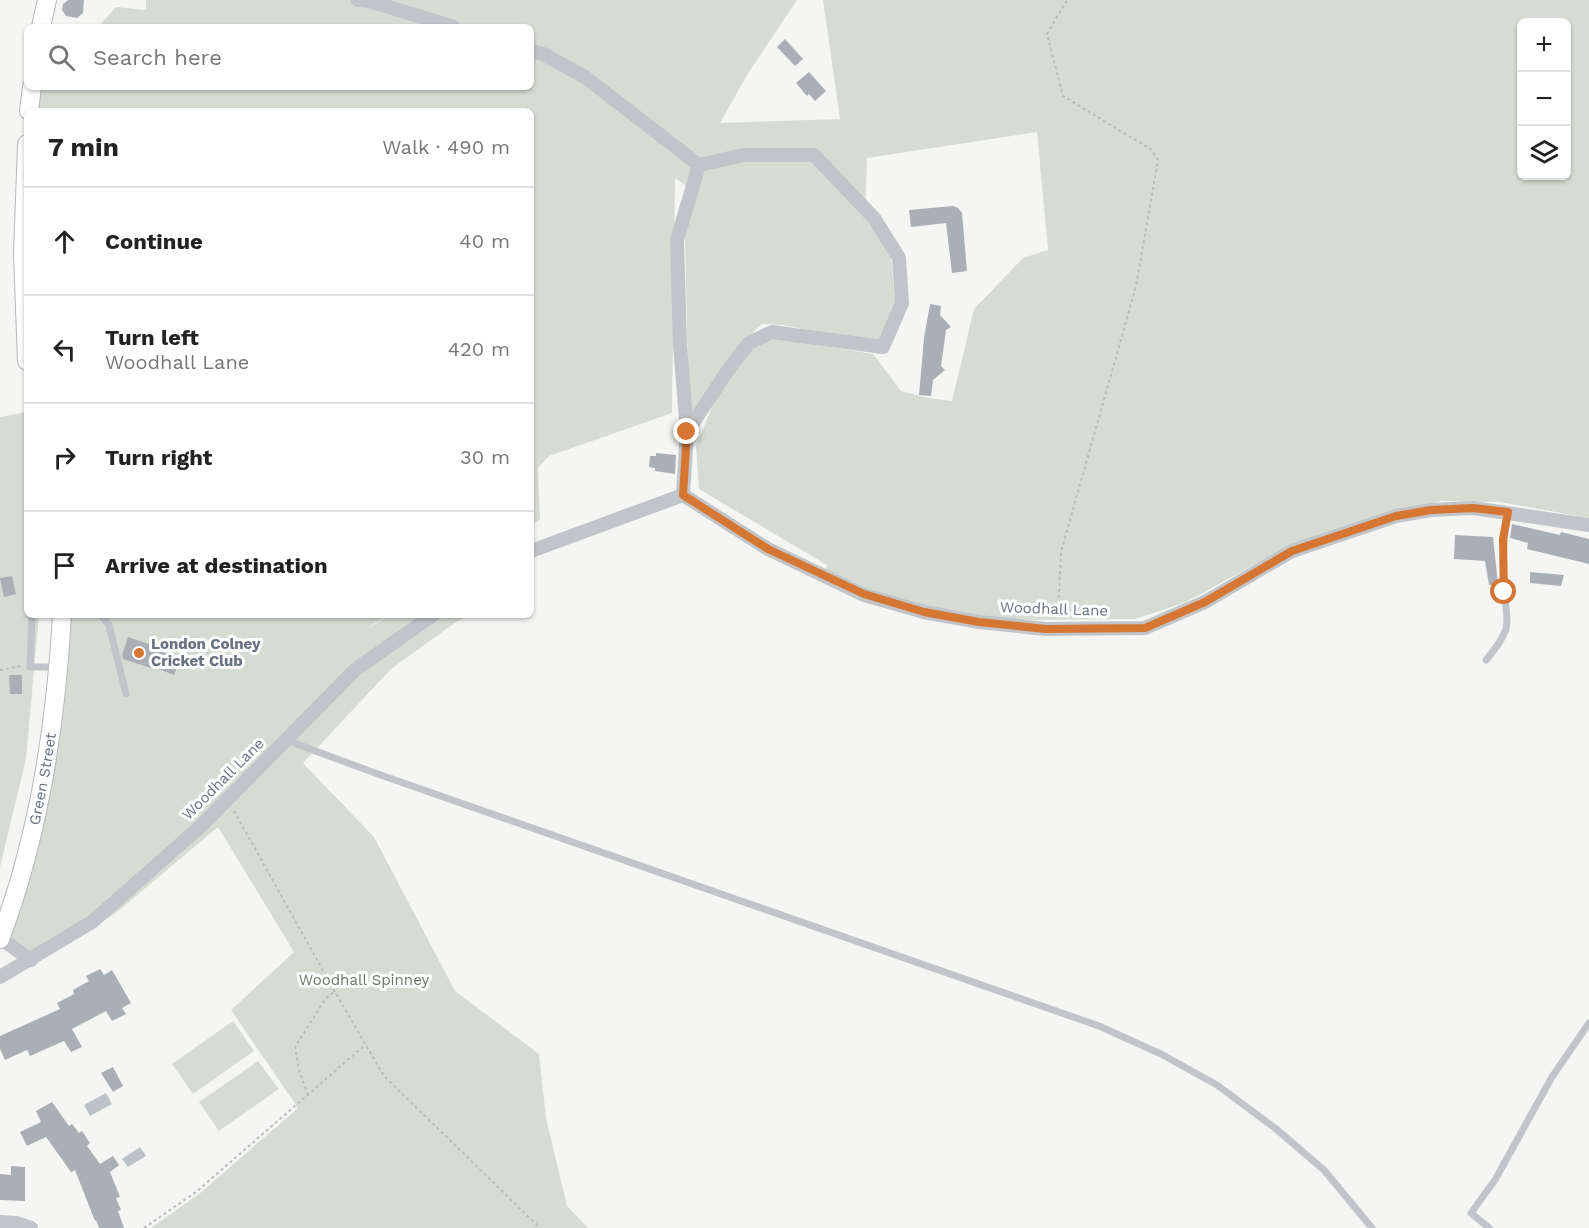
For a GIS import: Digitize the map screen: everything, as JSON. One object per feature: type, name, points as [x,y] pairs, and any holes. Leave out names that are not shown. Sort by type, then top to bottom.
[{"type":"main road","points":[[42,24],[47,0]]},
{"type":"main road","points":[[29,108],[32,90]]},
{"type":"main road","points":[[24,226],[24,281]]},
{"type":"main road","name":"Green Street","points":[[0,939],[14,901],[45,772],[59,667],[62,618]]},
{"type":"street","points":[[358,0],[369,1],[444,24]]},
{"type":"street","points":[[534,52],[543,54],[585,77],[699,165]]},
{"type":"street","points":[[687,432],[749,343],[772,332],[883,347],[902,303],[899,258],[874,218],[814,155],[743,155],[699,165]]},
{"type":"street","points":[[534,550],[683,495],[687,432],[680,345],[677,240],[699,165]]},
{"type":"street","name":"Woodhall Lane","points":[[683,495],[768,549],[864,594],[924,612],[979,622],[1057,629],[1145,628],[1205,602],[1292,551],[1396,516],[1431,510],[1473,508],[1589,525]]},
{"type":"street","name":"Woodhall Lane","points":[[0,977],[92,922],[202,825],[356,669],[429,618]]},
{"type":"street","points":[[0,939],[31,960]]},
{"type":"street","points":[[0,1222],[16,1223],[31,1228]]},
{"type":"lane","points":[[1486,660],[1498,645],[1508,616],[1504,592],[1503,539],[1508,512]]},
{"type":"lane","points":[[32,618],[30,667],[59,667]]},
{"type":"lane","points":[[103,618],[109,625],[126,694]]},
{"type":"lane","points":[[286,740],[1099,1026],[1161,1054],[1217,1085],[1275,1128],[1324,1170],[1372,1228]]},
{"type":"lane","points":[[1490,1228],[1471,1213],[1495,1180],[1552,1077],[1589,1023]]},
{"type":"path","points":[[1057,629],[1061,552],[1136,286],[1158,159],[1152,150],[1063,96],[1047,34],[1067,0]]},
{"type":"path","points":[[0,670],[20,666],[30,667]]},
{"type":"path","points":[[228,799],[334,992],[384,1076],[540,1228]]},
{"type":"path","points":[[308,1095],[299,1070],[295,1047],[326,998],[334,992]]},
{"type":"path","points":[[144,1228],[195,1192],[365,1045]]},
{"type":"green space","points":[[146,0],[797,0],[747,75],[720,123],[840,119],[823,0],[1589,0],[1589,518],[1500,502],[1442,501],[1388,511],[1326,532],[1265,559],[1184,603],[1135,619],[1011,620],[928,609],[874,593],[826,571],[827,565],[699,489],[696,446],[715,400],[751,348],[776,338],[873,354],[901,391],[952,401],[974,309],[1023,258],[1048,250],[1037,132],[867,158],[865,217],[891,257],[895,302],[878,343],[782,325],[762,324],[735,350],[689,422],[685,234],[695,192],[675,178],[672,413],[549,456],[538,468],[540,520],[534,523],[534,108],[37,108],[39,90],[534,90],[534,24],[101,24],[116,7],[146,10]]},
{"type":"green space","points":[[24,413],[24,618],[39,618],[26,759],[0,867],[0,417]]},
{"type":"green space","name":"Woodhall Spinney","points":[[67,618],[383,618],[364,631],[385,618],[464,618],[391,669],[303,763],[374,837],[455,991],[539,1054],[546,1118],[567,1206],[588,1228],[151,1228],[199,1194],[298,1108],[231,1010],[294,952],[218,827],[117,912],[91,929],[32,954],[9,941],[32,858]]},
{"type":"green space","points":[[233,1021],[254,1051],[193,1094],[172,1064]]},
{"type":"green space","points":[[258,1061],[279,1089],[219,1131],[199,1102]]},
{"type":"shaded area","points":[[106,1093],[112,1104],[90,1116],[84,1105]]},
{"type":"shaded area","points":[[140,1147],[146,1156],[128,1167],[122,1159]]},
{"type":"building","points":[[68,0],[84,0],[83,13],[77,18],[66,16],[62,10],[63,4]]},
{"type":"building","points":[[785,39],[803,59],[795,66],[777,47]]},
{"type":"building","points":[[809,72],[826,91],[815,101],[809,94],[807,96],[796,83]]},
{"type":"building","points":[[953,206],[962,213],[967,271],[952,273],[946,223],[911,227],[909,210]]},
{"type":"building","points":[[930,304],[941,306],[940,315],[951,327],[946,330],[941,366],[945,370],[933,380],[931,396],[919,395],[924,338]]},
{"type":"building","points":[[656,453],[676,455],[675,474],[655,471],[655,468],[649,467],[650,456],[656,456]]},
{"type":"building","points":[[1512,524],[1589,539],[1589,564],[1527,549],[1528,543],[1510,538]]},
{"type":"building","points":[[1455,535],[1493,537],[1498,584],[1489,585],[1485,561],[1454,559]]},
{"type":"building","points":[[1530,572],[1564,575],[1561,586],[1530,583]]},
{"type":"building","points":[[12,576],[16,594],[4,597],[0,578]]},
{"type":"building","name":"London Colney Cricket Club","points":[[128,637],[158,647],[157,650],[180,659],[174,675],[123,659],[122,655]]},
{"type":"building","points":[[9,675],[22,675],[22,694],[10,694]]},
{"type":"building","points":[[100,969],[104,975],[112,970],[131,1003],[122,1008],[126,1014],[112,1021],[106,1011],[72,1029],[82,1047],[71,1052],[64,1041],[30,1056],[27,1050],[5,1060],[0,1049],[0,1036],[60,1009],[57,1003],[74,994],[73,990],[89,981],[86,976]]},
{"type":"building","points":[[113,1067],[123,1086],[113,1092],[101,1073]]},
{"type":"building","points":[[52,1102],[69,1126],[72,1124],[79,1133],[82,1131],[90,1143],[87,1146],[100,1164],[113,1156],[119,1165],[110,1172],[120,1197],[116,1198],[124,1228],[99,1228],[75,1170],[71,1172],[46,1137],[27,1146],[20,1132],[41,1122],[36,1111]]},
{"type":"building","points":[[11,1166],[25,1167],[25,1201],[0,1200],[0,1174],[11,1175]]},
{"type":"place","name":"London Colney Cricket Club","points":[[139,653]]},
{"type":"route","points":[[687,432],[683,495],[768,549],[864,594],[924,612],[979,622],[1046,629],[1145,628],[1205,602],[1292,551],[1396,516],[1431,510],[1473,508],[1508,512],[1503,539],[1504,592]]}]
